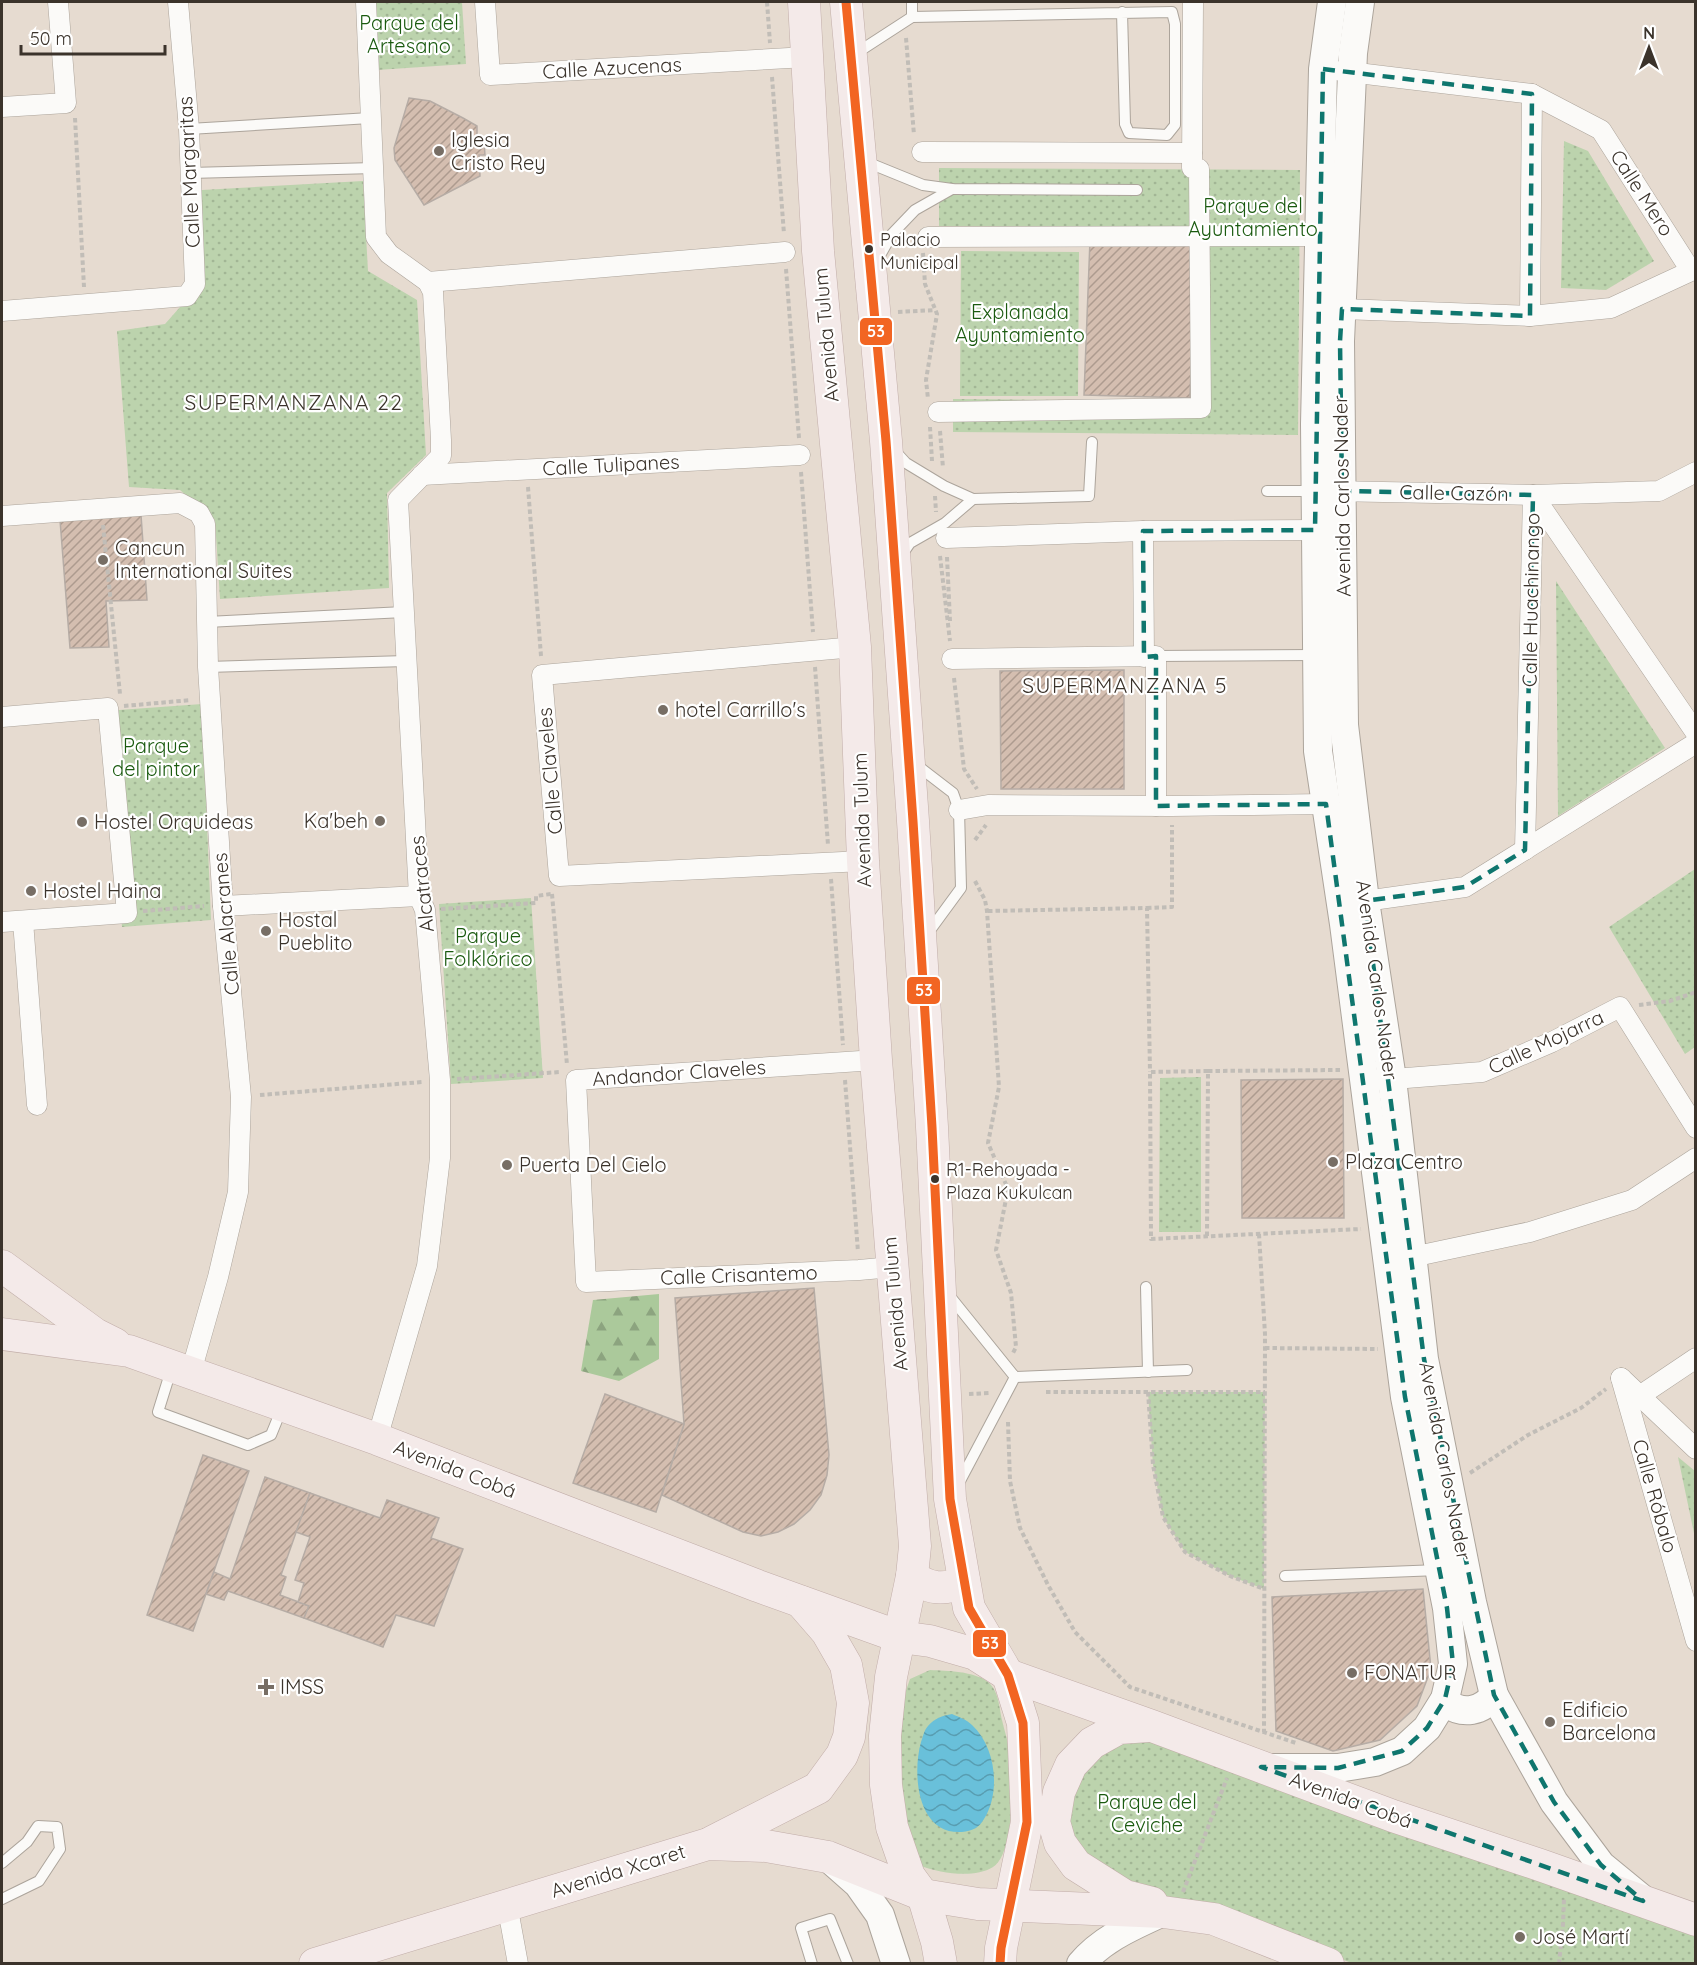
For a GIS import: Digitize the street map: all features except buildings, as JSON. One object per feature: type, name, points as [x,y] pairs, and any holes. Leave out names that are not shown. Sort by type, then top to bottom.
[{"type":"main road","name":"Avenida Tulum","points":[[804,2],[819,251],[855,647],[863,861],[876,1060],[915,1546],[912,1576],[891,1677],[885,1736],[886,1785],[892,1827],[909,1876],[923,1895]]},
{"type":"main road","points":[[846,2],[895,564],[921,943],[950,1499],[969,1608],[1008,1675],[1023,1723],[1027,1822],[1001,1948],[1000,1964]]},
{"type":"main road","points":[[2,1266],[95,1334],[129,1351]]},
{"type":"main road","name":"Avenida Cobá","points":[[2,1334],[129,1351],[182,1369],[377,1439],[900,1637],[930,1641],[975,1654],[1008,1675],[1393,1816],[1643,1900],[1695,1920]]},
{"type":"main road","points":[[912,1576],[928,1586],[938,1588],[956,1586],[964,1581]]},
{"type":"main road","points":[[708,1844],[818,1788],[843,1755],[849,1737],[853,1702],[846,1665],[828,1632],[800,1600]]},
{"type":"main road","points":[[1152,1726],[1119,1728],[1092,1743],[1071,1765],[1059,1792],[1054,1822],[1060,1843],[1076,1865],[1125,1896],[1170,1911],[1214,1919],[1328,1964]]},
{"type":"main road","name":"Avenida Xcaret","points":[[327,1962],[507,1904],[708,1844],[766,1846],[828,1857],[923,1895],[1010,1906]]},
{"type":"main road","points":[[923,1895],[937,1941],[941,1964]]},
{"type":"main road","points":[[1010,1906],[1170,1911]]},
{"type":"main road","points":[[984,1964],[994,1931],[1010,1906]]},
{"type":"street","points":[[2,106],[66,103],[58,2]]},
{"type":"street","name":"Calle Margaritas","points":[[2,311],[186,296],[195,284],[189,129],[178,2]]},
{"type":"street","points":[[366,2],[376,237],[389,254],[428,282],[785,252]]},
{"type":"street","name":"Calle Azucenas","points":[[485,2],[490,75],[807,57]]},
{"type":"street","points":[[938,412],[1200,408],[1199,169],[1192,168],[1193,2]]},
{"type":"street","name":"Avenida Carlos Nader","points":[[1248,1762],[1338,1768],[1375,1762],[1402,1751],[1427,1728],[1445,1699],[1453,1664],[1447,1608],[1405,1397],[1383,1228],[1365,900],[1344,725],[1328,491],[1328,397],[1318,236],[1323,69],[1332,2]]},
{"type":"street","name":"Avenida Carlos Nader","points":[[1328,397],[1342,309],[1352,72],[1360,2]]},
{"type":"street","name":"Calle Mero","points":[[1323,69],[1532,94],[1601,130],[1691,271],[1611,308],[1530,316],[1342,309]]},
{"type":"street","points":[[1530,316],[1532,94]]},
{"type":"street","points":[[922,152],[1192,153]]},
{"type":"street","points":[[928,237],[1318,236]]},
{"type":"street","name":"Alcatraces","points":[[377,1439],[427,1266],[440,1158],[440,1080],[422,903],[398,500],[441,456],[433,292],[428,282]]},
{"type":"street","name":"Calle Tulipanes","points":[[422,475],[800,455]]},
{"type":"street","name":"Calle Cazón","points":[[1328,491],[1533,495],[1659,491],[1695,472]]},
{"type":"street","name":"Avenida Carlos Nader","points":[[1328,491],[1316,530],[1318,751],[1373,1077],[1412,1257],[1424,1359],[1472,1602],[1494,1695],[1522,1748],[1561,1811],[1601,1865],[1643,1900]]},
{"type":"street","name":"Calle Huachinango","points":[[1533,495],[1695,733]]},
{"type":"street","name":"Calle Huachinango","points":[[1525,850],[1533,495]]},
{"type":"street","name":"Calle Alacranes","points":[[2,516],[180,503],[198,513],[205,524],[208,667],[223,906],[241,1097],[238,1192],[218,1277],[182,1369]]},
{"type":"street","points":[[946,538],[1143,531],[1316,530]]},
{"type":"street","points":[[1143,531],[1150,656],[1164,806]]},
{"type":"street","points":[[542,675],[855,647]]},
{"type":"street","points":[[952,659],[1150,656]]},
{"type":"street","name":"Calle Claveles","points":[[542,675],[556,885]]},
{"type":"street","points":[[2,717],[115,707],[127,913],[2,922]]},
{"type":"street","points":[[1365,900],[1465,887],[1695,743]]},
{"type":"street","points":[[959,810],[988,805],[1326,804]]},
{"type":"street","points":[[556,885],[863,861]]},
{"type":"street","points":[[223,906],[422,903]]},
{"type":"street","points":[[23,921],[37,1105]]},
{"type":"street","name":"Calle Mojarra","points":[[1373,1077],[1482,1072],[1552,1042],[1620,1007],[1695,1128]]},
{"type":"street","name":"Andandor Claveles","points":[[586,1282],[576,1080],[876,1060]]},
{"type":"street","points":[[1412,1257],[1530,1232],[1632,1200],[1695,1158]]},
{"type":"street","name":"Calle Crisantemo","points":[[586,1282],[892,1267]]},
{"type":"street","points":[[1641,1395],[1695,1358]]},
{"type":"street","name":"Calle Róbalo","points":[[1621,1377],[1695,1449]]},
{"type":"street","name":"Calle Róbalo","points":[[1621,1377],[1695,1641]]},
{"type":"street","points":[[1445,1699],[1452,1707],[1467,1711],[1483,1707],[1494,1695]]},
{"type":"street","points":[[828,1857],[858,1884],[880,1915],[896,1964]]},
{"type":"street","points":[[507,1904],[518,1964]]},
{"type":"street","points":[[1081,1964],[1095,1948],[1132,1927],[1170,1911]]},
{"type":"lane","points":[[912,2],[912,17]]},
{"type":"lane","points":[[851,57],[912,17],[1122,12],[1172,12],[1175,24],[1175,125],[1167,135],[1129,133],[1125,124],[1122,12]]},
{"type":"lane","points":[[189,129],[370,118]]},
{"type":"lane","points":[[860,160],[923,185],[952,189],[1137,190]]},
{"type":"lane","points":[[190,173],[374,168]]},
{"type":"lane","points":[[870,272],[892,234],[915,210],[952,189]]},
{"type":"lane","points":[[886,441],[906,463],[944,486],[973,499],[1089,496],[1092,442]]},
{"type":"lane","points":[[1267,491],[1328,491]]},
{"type":"lane","points":[[895,564],[910,543],[945,523],[973,499]]},
{"type":"lane","points":[[207,622],[404,612]]},
{"type":"lane","points":[[1150,656],[1316,656]]},
{"type":"lane","points":[[208,667],[406,661]]},
{"type":"lane","points":[[908,759],[953,793],[959,810],[961,888],[921,943]]},
{"type":"lane","points":[[939,1282],[1015,1377]]},
{"type":"lane","points":[[1146,1287],[1148,1372]]},
{"type":"lane","points":[[182,1369],[158,1412],[248,1445],[272,1435],[283,1405]]},
{"type":"lane","points":[[1015,1377],[1187,1370]]},
{"type":"lane","points":[[950,1499],[1015,1377]]},
{"type":"lane","points":[[1286,1575],[1439,1570]]},
{"type":"lane","points":[[2,1863],[27,1842],[38,1826],[57,1827],[60,1849],[39,1881],[2,1899]]},
{"type":"lane","points":[[812,1964],[801,1928],[830,1919],[848,1964]]},
{"type":"path","points":[[66,103],[75,114],[85,305]]},
{"type":"path","points":[[873,314],[936,310]]},
{"type":"path","points":[[526,470],[542,675]]},
{"type":"path","points":[[101,510],[115,707],[194,699],[210,695]]},
{"type":"path","points":[[987,911],[1172,907],[1164,806]]},
{"type":"path","points":[[241,1097],[568,1072],[556,885],[536,896],[536,903],[422,903]]},
{"type":"path","points":[[127,913],[211,905],[223,906]]},
{"type":"path","points":[[1147,908],[1151,1239],[1383,1228]]},
{"type":"path","points":[[1620,1007],[1670,1001],[1695,992]]},
{"type":"path","points":[[1150,1072],[1208,1071],[1373,1077]]},
{"type":"path","points":[[1207,1236],[1208,1071]]},
{"type":"path","points":[[1259,1234],[1265,1348],[1264,1732]]},
{"type":"path","points":[[1265,1348],[1399,1349]]},
{"type":"path","points":[[1449,1487],[1528,1435],[1581,1408],[1621,1377]]},
{"type":"path","points":[[1148,1392],[1153,1466],[1163,1517],[1185,1552],[1264,1589]]},
{"type":"path","points":[[945,1395],[1265,1392]]},
{"type":"path","points":[[1170,1911],[1248,1762]]},
{"type":"path","points":[[1559,1964],[1564,1890],[1568,1875]]},
{"type":"highlighted area","points":[[1323,69],[1532,94],[1530,316],[1342,309],[1340,341],[1342,491],[1533,495],[1525,850],[1465,887],[1365,901],[1424,1359],[1494,1695],[1554,1802],[1601,1865],[1643,1901],[1261,1767],[1338,1768],[1402,1751],[1427,1728],[1445,1699],[1453,1664],[1447,1608],[1405,1397],[1326,804],[1156,806],[1156,656],[1144,657],[1143,531],[1315,530]]},
{"type":"green space","name":"Parque del Artesano","points":[[372,2],[462,2],[466,64],[377,70]]},
{"type":"green space","points":[[1564,141],[1588,151],[1654,261],[1606,290],[1561,288]]},
{"type":"green space","name":"Parque del Ayuntamiento","points":[[939,168],[1300,170],[1298,435],[953,432],[953,399],[1206,401],[1207,227],[939,226]]},
{"type":"green space","points":[[363,181],[368,271],[417,300],[426,455],[387,493],[389,588],[220,599],[215,520],[180,490],[129,487],[117,331],[165,324],[188,298],[184,191]]},
{"type":"green space","name":"Explanada Ayuntamiento","points":[[961,251],[1079,252],[1078,396],[960,396]]},
{"type":"green space","points":[[1556,581],[1665,748],[1558,816]]},
{"type":"green space","name":"Parque del pintor","points":[[202,704],[211,920],[122,927],[105,711]]},
{"type":"green space","points":[[1695,869],[1695,1047],[1685,1054],[1609,927]]},
{"type":"green space","name":"Parque Folklórico","points":[[531,898],[543,1078],[451,1084],[439,904]]},
{"type":"green space","points":[[1201,1077],[1201,1232],[1159,1232],[1160,1078]]},
{"type":"green space","points":[[659,1294],[659,1359],[619,1381],[581,1371],[593,1300]]},
{"type":"green space","points":[[1148,1392],[1265,1392],[1264,1589],[1230,1576],[1185,1552],[1163,1517],[1153,1465]]},
{"type":"green space","points":[[1678,1457],[1695,1471],[1695,1538]]},
{"type":"green space","points":[[930,1670],[960,1672],[982,1678],[992,1686],[998,1700],[1009,1745],[1012,1785],[1011,1818],[1000,1860],[985,1871],[957,1874],[921,1866],[910,1844],[898,1775],[903,1699],[910,1679]]},
{"type":"green space","name":"Parque del Ceviche","points":[[1145,1735],[1695,1934],[1695,1963],[1352,1963],[1109,1878],[1071,1839],[1068,1785],[1090,1753]]},
{"type":"water","points":[[952,1714],[968,1722],[980,1734],[991,1757],[993,1770],[993,1796],[984,1819],[975,1829],[962,1832],[947,1830],[935,1824],[921,1800],[918,1785],[918,1755],[926,1729],[936,1719]]},
{"type":"transit line","name":"53","points":[[846,2],[886,441],[913,821],[932,1127],[950,1499],[969,1608],[1008,1675],[1023,1723],[1027,1822],[1001,1948],[1000,1964]]},
{"type":"place","name":"Iglesia Cristo Rey","points":[[439,151]]},
{"type":"place","name":"Palacio Municipal","points":[[869,249]]},
{"type":"place","name":"Cancun International Suites","points":[[103,560]]},
{"type":"place","name":"hotel Carrillo's","points":[[663,710]]},
{"type":"place","name":"Ka'beh","points":[[380,821]]},
{"type":"place","name":"Hostel Orquideas","points":[[82,822]]},
{"type":"place","name":"Hostel Haina","points":[[31,891]]},
{"type":"place","name":"Hostal Pueblito","points":[[266,931]]},
{"type":"place","name":"Plaza Centro","points":[[1333,1162]]},
{"type":"place","name":"Puerta Del Cielo","points":[[507,1165]]},
{"type":"place","name":"R1-Rehoyada - Plaza Kukulcan","points":[[935,1179]]},
{"type":"place","name":"FONATUR","points":[[1352,1673]]},
{"type":"place","name":"IMSS","points":[[266,1687]]},
{"type":"place","name":"Edificio Barcelona","points":[[1550,1722]]},
{"type":"place","name":"José Martí","points":[[1520,1937]]},
{"type":"district","name":"SUPERMANZANA 22","points":[[294,403]]},
{"type":"district","name":"SUPERMANZANA 5","points":[[1125,686]]}]
